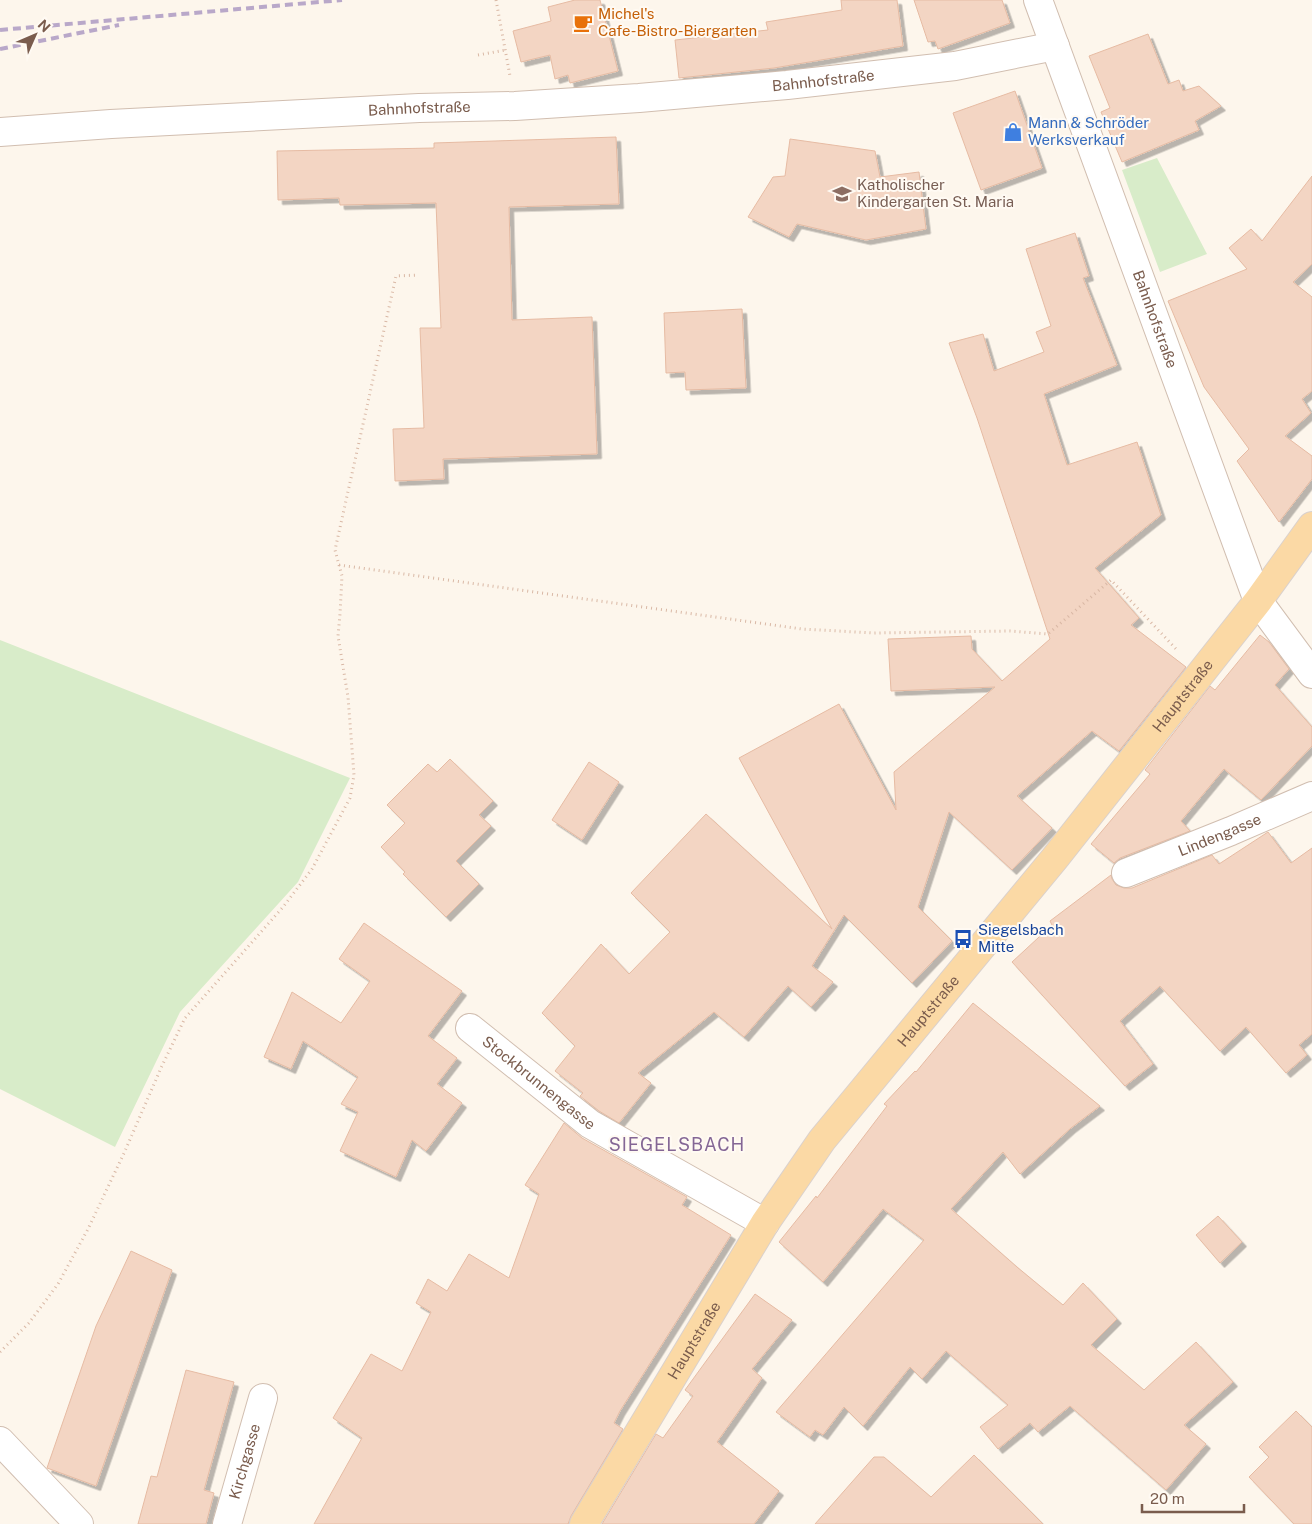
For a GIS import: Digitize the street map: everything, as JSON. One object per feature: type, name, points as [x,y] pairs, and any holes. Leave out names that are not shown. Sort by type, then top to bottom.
[{"type":"main road","name":"Hauptstraße","points":[[584,1524],[766,1222],[831,1128],[1055,858],[1258,601],[1312,526]]},
{"type":"street","points":[[1038,0],[1055,46]]},
{"type":"street","name":"Bahnhofstraße","points":[[0,132],[111,124],[419,108],[515,106],[639,98],[787,85],[955,66],[1055,46],[1258,601]]},
{"type":"street","points":[[1258,601],[1312,674]]},
{"type":"street","name":"Lindengasse","points":[[1126,873],[1312,796]]},
{"type":"street","name":"Stockbrunnengasse","points":[[470,1028],[590,1124],[766,1222]]},
{"type":"street","name":"Kirchgasse","points":[[227,1524],[263,1398]]},
{"type":"street","points":[[0,1441],[79,1524]]},
{"type":"path","points":[[496,0],[504,44]]},
{"type":"path","points":[[478,54],[506,50]]},
{"type":"path","points":[[0,1352],[29,1323],[58,1284],[88,1229],[185,1018],[283,907],[312,869],[350,798],[354,775],[348,697],[338,636],[342,576],[335,550],[396,276],[418,275]]},
{"type":"path","points":[[339,565],[792,627],[874,633],[1010,631],[1048,634],[1111,580],[1200,674]]},
{"type":"green space","points":[[1157,158],[1207,254],[1160,272],[1122,170]]},
{"type":"green space","points":[[0,640],[350,778],[298,882],[180,1012],[115,1147],[0,1089]]},
{"type":"building","points":[[575,0],[600,0],[618,71],[570,83],[568,75],[555,79],[550,55],[521,62],[513,31],[551,21],[548,7]]},
{"type":"building","points":[[841,0],[897,0],[903,46],[774,68],[679,78],[675,40],[768,30],[766,22],[842,10]]},
{"type":"building","points":[[914,0],[1002,0],[1010,23],[938,49],[935,41],[928,42]]},
{"type":"building","points":[[1148,34],[1168,84],[1179,80],[1183,91],[1199,86],[1221,106],[1195,121],[1199,130],[1122,162],[1101,112],[1110,108],[1089,56]]},
{"type":"building","points":[[1015,91],[1042,168],[981,190],[953,113]]},
{"type":"building","points":[[616,137],[619,204],[509,207],[512,320],[592,317],[597,454],[443,459],[444,479],[395,481],[393,429],[424,428],[420,328],[441,328],[436,203],[340,205],[339,198],[278,200],[277,151],[434,148],[434,143]]},
{"type":"building","name":"Katholischer Kindergarten St. Maria","points":[[790,139],[875,151],[880,177],[919,172],[926,229],[866,240],[797,224],[789,237],[748,217],[773,177],[785,176]]},
{"type":"building","points":[[1312,176],[1312,264],[1293,282],[1312,297],[1312,391],[1302,399],[1311,413],[1285,436],[1312,456],[1312,479],[1279,522],[1237,461],[1249,449],[1204,387],[1168,301],[1247,269],[1229,248],[1251,229],[1262,241]]},
{"type":"building","points":[[1075,233],[1089,276],[1083,278],[1117,365],[1044,394],[1067,465],[1137,442],[1161,515],[1095,568],[1139,618],[1131,625],[1186,667],[1119,751],[1092,731],[1017,796],[1052,828],[1012,870],[949,812],[918,907],[952,941],[912,983],[844,915],[812,966],[833,982],[811,1007],[788,986],[744,1037],[714,1012],[638,1073],[651,1083],[619,1123],[599,1111],[580,1096],[583,1093],[555,1071],[575,1046],[542,1013],[601,944],[629,974],[670,932],[631,893],[706,814],[832,929],[739,758],[839,704],[896,810],[894,772],[995,687],[891,691],[888,639],[971,636],[972,649],[1002,681],[1050,639],[977,418],[949,343],[983,334],[994,371],[1044,352],[1036,332],[1051,326],[1026,249]]},
{"type":"building","points":[[742,309],[746,388],[686,390],[685,372],[666,373],[664,313]]},
{"type":"building","points":[[1260,635],[1269,642],[1289,669],[1275,685],[1312,727],[1312,746],[1261,800],[1224,769],[1181,821],[1190,831],[1120,858],[1114,863],[1091,844],[1150,774],[1145,770],[1210,686],[1215,690]]},
{"type":"building","points":[[450,759],[493,801],[479,815],[491,826],[456,861],[479,884],[446,917],[403,874],[405,872],[381,847],[405,823],[387,805],[428,764],[437,772]]},
{"type":"building","points":[[589,762],[619,782],[582,840],[552,820]]},
{"type":"building","points":[[1268,832],[1291,863],[1312,848],[1312,1034],[1299,1045],[1307,1055],[1286,1073],[1246,1027],[1220,1051],[1160,986],[1120,1021],[1153,1064],[1125,1086],[1012,962],[1052,925],[1050,921],[1111,875],[1116,885],[1132,888],[1212,855],[1219,864]]},
{"type":"building","points":[[364,923],[462,991],[428,1036],[457,1058],[437,1084],[462,1103],[426,1151],[412,1140],[396,1177],[340,1151],[358,1112],[341,1104],[358,1077],[303,1041],[291,1069],[264,1057],[292,992],[341,1023],[370,981],[339,959]]},
{"type":"building","points":[[973,1003],[1100,1106],[1071,1128],[1020,1174],[1003,1152],[951,1209],[1063,1305],[1083,1283],[1117,1319],[1091,1345],[1144,1390],[1196,1342],[1233,1382],[1184,1425],[1206,1444],[1166,1490],[1070,1406],[1038,1432],[1030,1423],[998,1449],[980,1427],[1008,1405],[946,1351],[922,1379],[910,1367],[863,1426],[844,1407],[823,1435],[815,1430],[810,1437],[776,1412],[924,1240],[883,1209],[823,1282],[779,1242],[816,1196],[817,1198],[887,1106],[884,1104],[916,1072]]},
{"type":"building","points":[[564,1123],[582,1138],[687,1197],[682,1205],[731,1235],[620,1411],[614,1423],[623,1429],[568,1524],[314,1524],[362,1438],[333,1418],[371,1354],[402,1371],[431,1312],[416,1303],[428,1279],[447,1291],[469,1254],[509,1278],[539,1194],[525,1185]]},
{"type":"building","points":[[1218,1216],[1242,1242],[1220,1263],[1196,1235]]},
{"type":"building","points":[[131,1251],[172,1270],[96,1486],[47,1468],[96,1326]]},
{"type":"building","points":[[755,1294],[792,1320],[752,1369],[762,1378],[717,1442],[779,1491],[754,1524],[602,1524],[656,1434],[663,1438],[693,1396],[685,1390]]},
{"type":"building","points":[[186,1370],[234,1382],[204,1490],[214,1493],[206,1524],[138,1524],[151,1476],[157,1477]]},
{"type":"building","points":[[1296,1411],[1312,1427],[1312,1524],[1294,1524],[1249,1477],[1269,1457],[1259,1447]]},
{"type":"building","points":[[974,1455],[1043,1524],[815,1524],[874,1457],[884,1457],[931,1497]]},
{"type":"railway","points":[[0,30],[342,0]]},
{"type":"railway","points":[[0,49],[119,25]]},
{"type":"place","name":"Michel's Cafe-Bistro-Biergarten","points":[[583,23]]},
{"type":"place","name":"Mann & Schröder Werksverkauf","points":[[1013,132]]},
{"type":"place","name":"Katholischer Kindergarten St. Maria","points":[[842,194]]},
{"type":"place","name":"Siegelsbach Mitte","points":[[963,939]]},
{"type":"district","name":"SIEGELSBACH","points":[[677,1145]]}]
